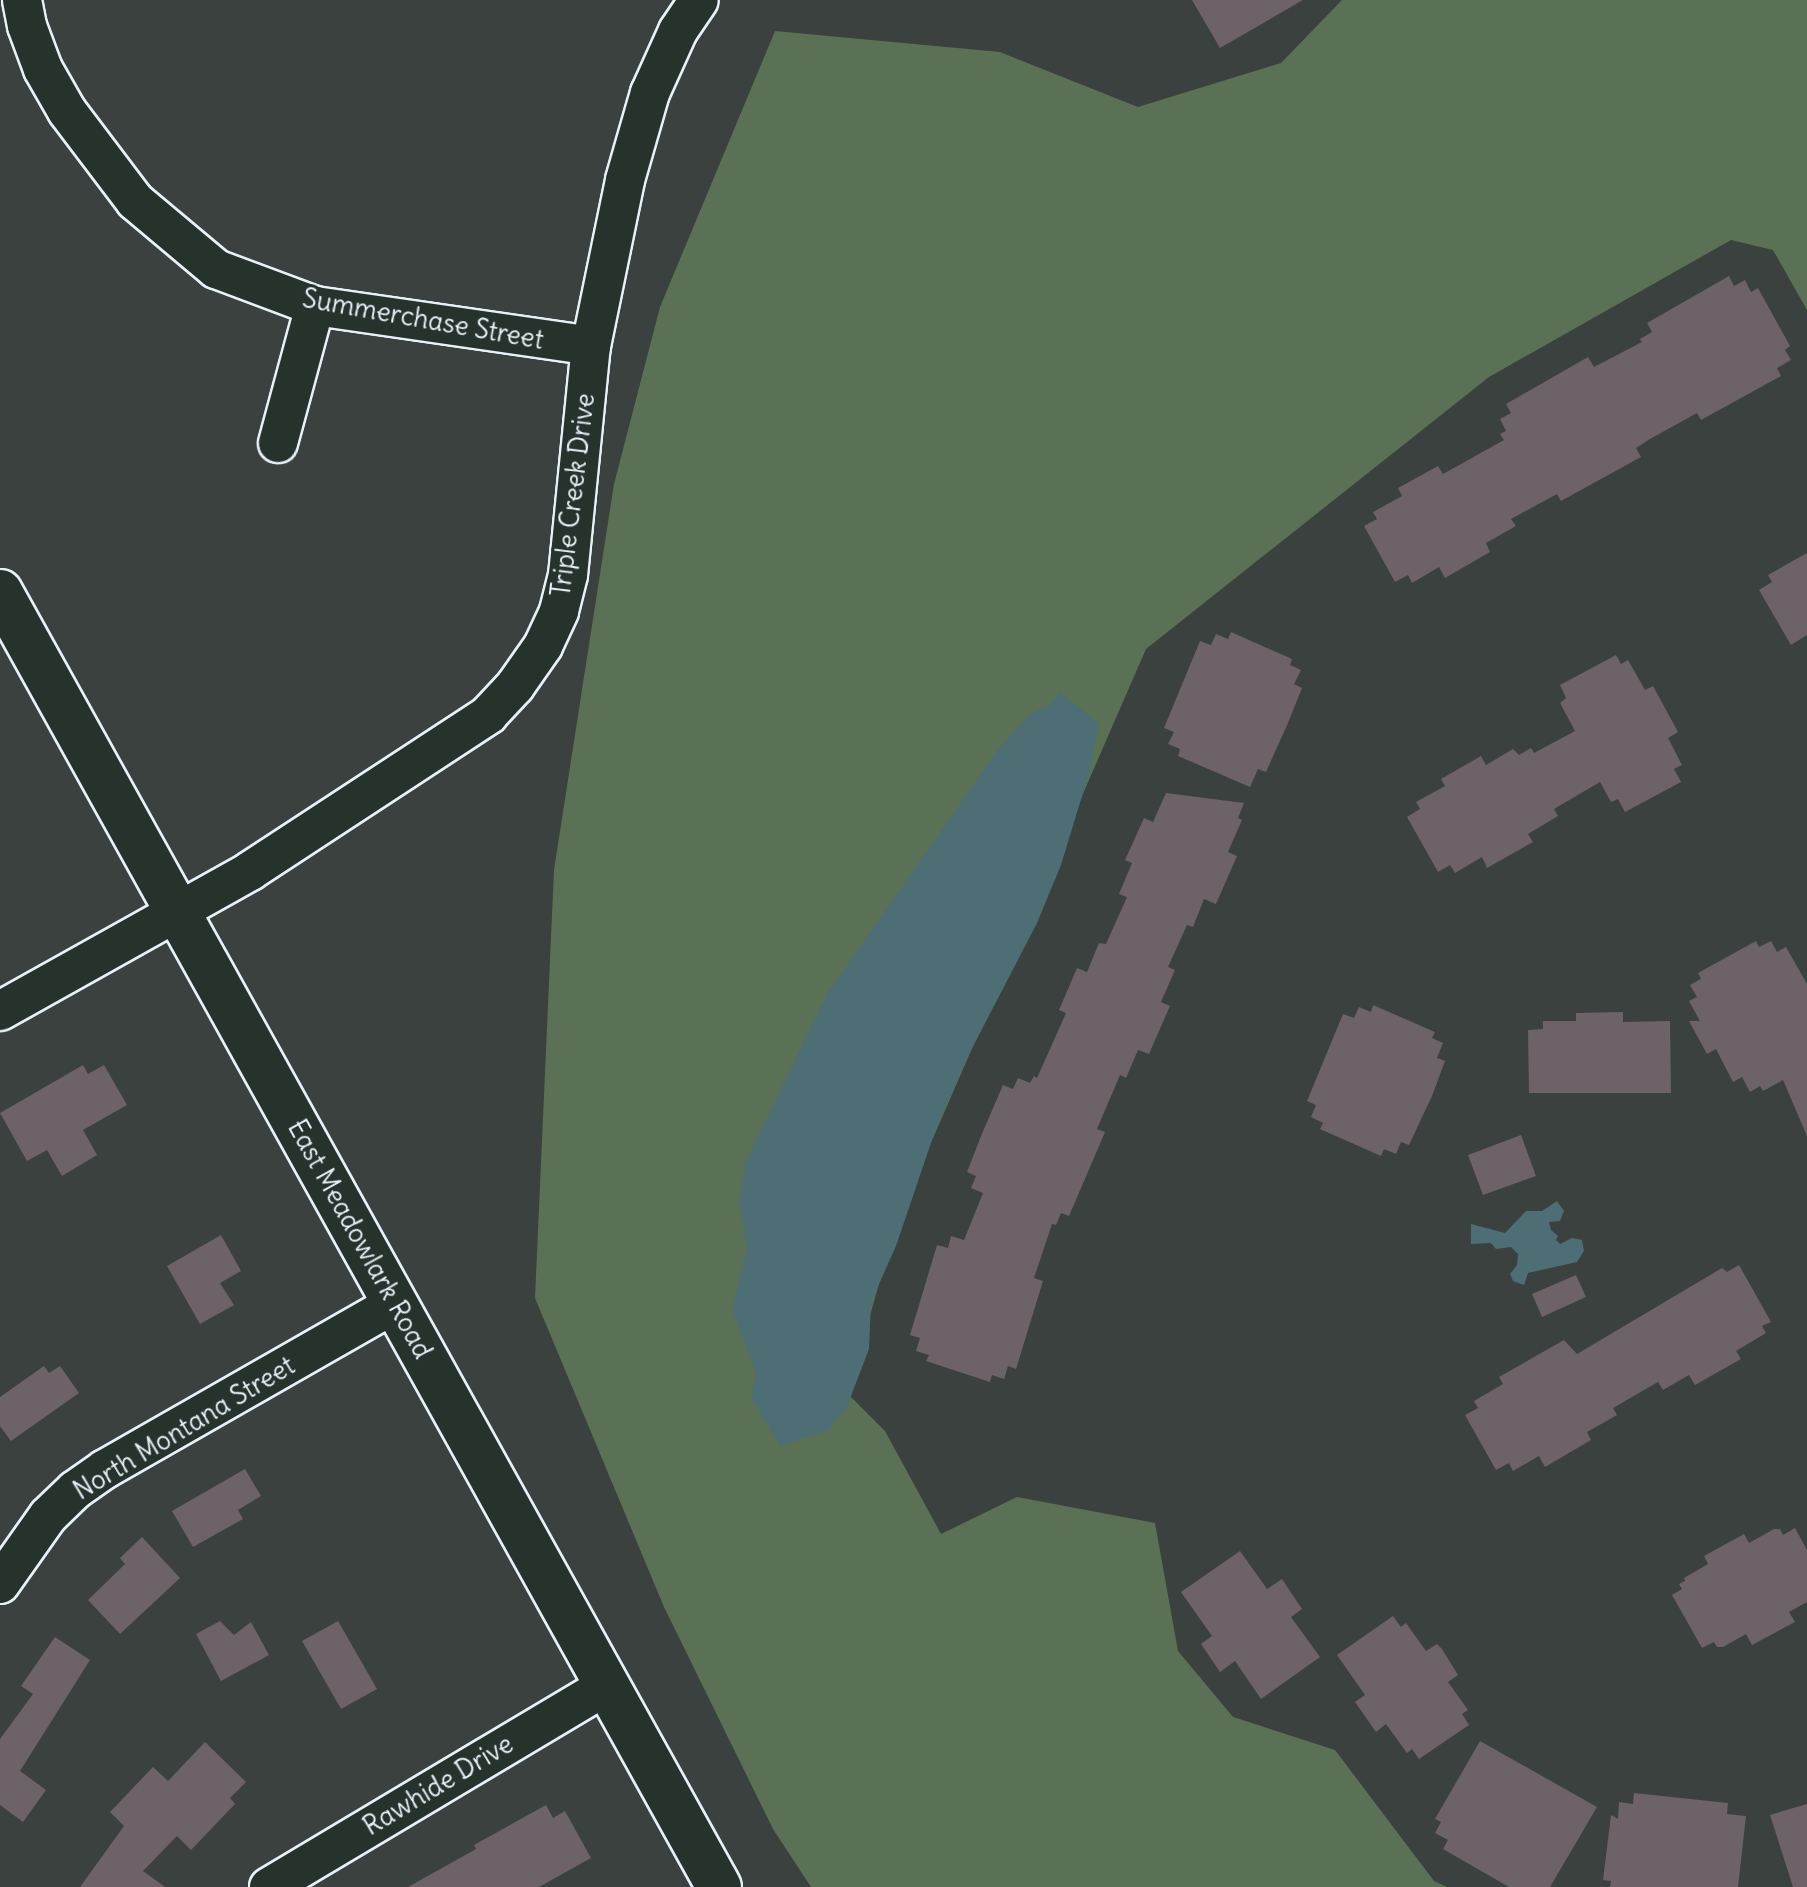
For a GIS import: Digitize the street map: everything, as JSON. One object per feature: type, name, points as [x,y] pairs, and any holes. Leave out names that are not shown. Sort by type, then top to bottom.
[{"type":"main road","name":"East Meadowlark Road","points":[[0,592],[719,1887]]},
{"type":"street","name":"Summerchase Street","points":[[22,0],[27,26],[43,69],[67,111],[135,201],[216,269],[315,306],[591,346]]},
{"type":"street","name":"Triple Creek Drive","points":[[0,1011],[250,871],[488,715],[515,686],[543,646],[559,611],[568,575],[591,346],[625,180],[650,93],[678,31],[699,0]]},
{"type":"street","points":[[278,443],[315,306]]},
{"type":"street","name":"North Montana Street","points":[[0,1584],[48,1516],[75,1490],[105,1469],[396,1303]]},
{"type":"street","name":"Rawhide Drive","points":[[269,1887],[608,1685]]},
{"type":"green space","points":[[1342,0],[1807,0],[1807,310],[1773,250],[1731,240],[1489,377],[1146,649],[896,1223],[848,1394],[885,1431],[941,1534],[1017,1497],[1155,1523],[1178,1651],[1233,1717],[1335,1750],[1434,1881],[1447,1887],[811,1887],[773,1829],[664,1607],[535,1298],[554,870],[614,484],[660,307],[775,31],[1000,52],[1138,107],[1281,63]]},
{"type":"water","points":[[1060,692],[1099,724],[1089,773],[1061,865],[1037,923],[966,1060],[933,1137],[896,1246],[871,1302],[869,1349],[846,1409],[828,1430],[780,1446],[751,1397],[756,1374],[732,1309],[747,1248],[739,1201],[745,1163],[827,994],[999,748],[1030,714],[1051,704]]},
{"type":"water","points":[[1557,1201],[1564,1211],[1560,1221],[1549,1222],[1551,1230],[1558,1236],[1556,1240],[1560,1244],[1572,1238],[1582,1240],[1584,1251],[1577,1262],[1528,1273],[1524,1285],[1513,1281],[1510,1274],[1517,1265],[1518,1254],[1511,1247],[1496,1249],[1491,1243],[1471,1244],[1471,1224],[1505,1233],[1526,1211],[1542,1211]]},
{"type":"building","points":[[1192,0],[1303,0],[1220,48]]},
{"type":"building","points":[[1729,276],[1734,286],[1745,280],[1751,292],[1758,288],[1790,346],[1785,350],[1791,360],[1777,368],[1781,376],[1701,420],[1697,413],[1650,439],[1636,448],[1641,457],[1561,501],[1557,494],[1511,519],[1516,526],[1486,543],[1490,552],[1445,578],[1439,567],[1412,583],[1408,575],[1395,582],[1364,526],[1377,519],[1373,512],[1402,496],[1398,488],[1438,466],[1443,474],[1504,440],[1500,434],[1506,431],[1500,419],[1511,413],[1506,404],[1588,357],[1594,367],[1642,342],[1640,339],[1652,332],[1647,323]]},
{"type":"building","points":[[1807,553],[1807,635],[1791,645],[1759,590],[1772,582],[1768,575]]},
{"type":"building","points":[[1231,632],[1292,659],[1290,665],[1301,670],[1294,684],[1302,688],[1288,723],[1266,772],[1258,769],[1250,787],[1178,756],[1180,749],[1168,744],[1174,732],[1164,728],[1200,641],[1211,645],[1216,634],[1228,639]]},
{"type":"building","points":[[1616,655],[1621,664],[1628,660],[1645,690],[1653,686],[1678,732],[1668,738],[1682,765],[1674,769],[1681,782],[1625,812],[1618,799],[1611,802],[1600,782],[1554,809],[1558,816],[1528,834],[1533,842],[1487,868],[1482,857],[1455,873],[1450,865],[1438,872],[1407,817],[1420,809],[1416,802],[1445,786],[1441,779],[1481,756],[1486,765],[1513,749],[1519,755],[1531,748],[1534,753],[1575,731],[1560,703],[1566,698],[1560,685]]},
{"type":"building","points":[[1166,793],[1244,803],[1238,818],[1242,820],[1228,852],[1237,856],[1216,904],[1204,899],[1193,927],[1187,925],[1168,967],[1175,970],[1161,1002],[1170,1006],[1149,1054],[1138,1050],[1126,1078],[1120,1075],[1097,1129],[1105,1132],[1069,1216],[1061,1213],[1056,1225],[1052,1224],[1034,1278],[1043,1281],[1016,1369],[1008,1366],[1004,1379],[992,1375],[990,1382],[926,1361],[929,1355],[916,1351],[920,1338],[910,1335],[937,1245],[948,1248],[951,1236],[964,1240],[983,1193],[971,1188],[976,1176],[967,1172],[981,1136],[1003,1085],[1013,1089],[1018,1078],[1030,1083],[1034,1076],[1037,1078],[1066,1013],[1059,1010],[1077,968],[1087,972],[1099,943],[1106,944],[1127,897],[1119,894],[1132,863],[1125,860],[1144,818],[1153,822]]},
{"type":"building","points":[[1756,941],[1759,947],[1771,941],[1777,952],[1786,947],[1807,984],[1807,1136],[1783,1080],[1763,1091],[1760,1086],[1750,1092],[1742,1077],[1733,1082],[1716,1049],[1707,1054],[1689,1021],[1700,1021],[1689,1001],[1697,997],[1690,985],[1701,979],[1698,973]]},
{"type":"building","points":[[1373,1005],[1435,1032],[1432,1038],[1443,1043],[1437,1058],[1445,1061],[1409,1145],[1401,1142],[1396,1154],[1384,1149],[1381,1156],[1320,1129],[1323,1123],[1311,1117],[1316,1105],[1307,1101],[1343,1014],[1354,1018],[1359,1007],[1371,1012]]},
{"type":"building","points":[[1623,1012],[1623,1022],[1670,1021],[1671,1093],[1529,1093],[1528,1030],[1543,1029],[1543,1021],[1576,1021],[1576,1013]]},
{"type":"building","points":[[83,1065],[88,1074],[104,1065],[127,1105],[83,1130],[97,1155],[62,1176],[47,1150],[27,1161],[0,1113]]},
{"type":"building","points":[[1521,1135],[1536,1176],[1483,1195],[1468,1155]]},
{"type":"building","points":[[221,1235],[241,1271],[220,1283],[234,1305],[200,1324],[167,1266]]},
{"type":"building","points":[[1739,1265],[1771,1322],[1762,1326],[1766,1333],[1736,1351],[1741,1359],[1695,1385],[1689,1375],[1663,1390],[1658,1382],[1613,1408],[1617,1415],[1587,1432],[1591,1440],[1545,1467],[1539,1456],[1513,1471],[1509,1463],[1496,1470],[1465,1415],[1478,1408],[1474,1401],[1503,1384],[1499,1377],[1564,1340],[1577,1354],[1722,1268],[1727,1272]]},
{"type":"building","points":[[1576,1275],[1586,1297],[1542,1317],[1532,1294]]},
{"type":"building","points":[[44,1366],[49,1373],[60,1366],[79,1393],[11,1441],[0,1426],[0,1397]]},
{"type":"building","points":[[245,1469],[261,1496],[238,1510],[243,1519],[193,1547],[172,1511]]},
{"type":"building","points":[[1795,1528],[1807,1550],[1807,1602],[1789,1612],[1795,1622],[1752,1645],[1746,1634],[1723,1647],[1717,1647],[1714,1642],[1702,1648],[1672,1595],[1682,1589],[1679,1584],[1708,1564],[1704,1556],[1744,1534],[1749,1543],[1774,1529],[1780,1529],[1783,1535]]},
{"type":"building","points":[[142,1537],[180,1578],[120,1634],[88,1600],[125,1564],[120,1558]]},
{"type":"building","points":[[1240,1551],[1267,1589],[1282,1579],[1302,1609],[1291,1617],[1320,1657],[1261,1699],[1235,1661],[1220,1672],[1201,1644],[1212,1636],[1181,1592]]},
{"type":"building","points":[[1393,1616],[1401,1627],[1406,1623],[1426,1651],[1437,1644],[1442,1649],[1458,1675],[1448,1682],[1468,1710],[1462,1714],[1469,1725],[1419,1759],[1412,1749],[1407,1753],[1386,1724],[1376,1732],[1355,1702],[1365,1695],[1337,1655]]},
{"type":"building","points":[[220,1621],[234,1635],[251,1622],[269,1655],[221,1681],[196,1634]]},
{"type":"building","points":[[338,1621],[377,1689],[341,1709],[302,1641]]},
{"type":"building","points":[[55,1637],[90,1660],[20,1771],[46,1790],[23,1822],[0,1805],[0,1739],[33,1694],[21,1686]]},
{"type":"building","points":[[1480,1741],[1597,1807],[1550,1887],[1509,1887],[1443,1849],[1448,1840],[1435,1833],[1441,1822],[1435,1819]]},
{"type":"building","points":[[205,1742],[246,1782],[230,1798],[235,1804],[191,1850],[177,1836],[143,1871],[165,1887],[80,1887],[124,1826],[110,1812],[153,1767],[168,1781]]},
{"type":"building","points":[[1634,1793],[1728,1803],[1727,1814],[1746,1816],[1738,1887],[1610,1887],[1611,1881],[1603,1880],[1611,1815],[1618,1819],[1619,1802],[1633,1804]]},
{"type":"building","points":[[1807,1804],[1807,1887],[1793,1887],[1770,1815]]},
{"type":"building","points":[[546,1805],[553,1818],[565,1811],[591,1858],[539,1887],[408,1887],[476,1849],[474,1845]]}]
